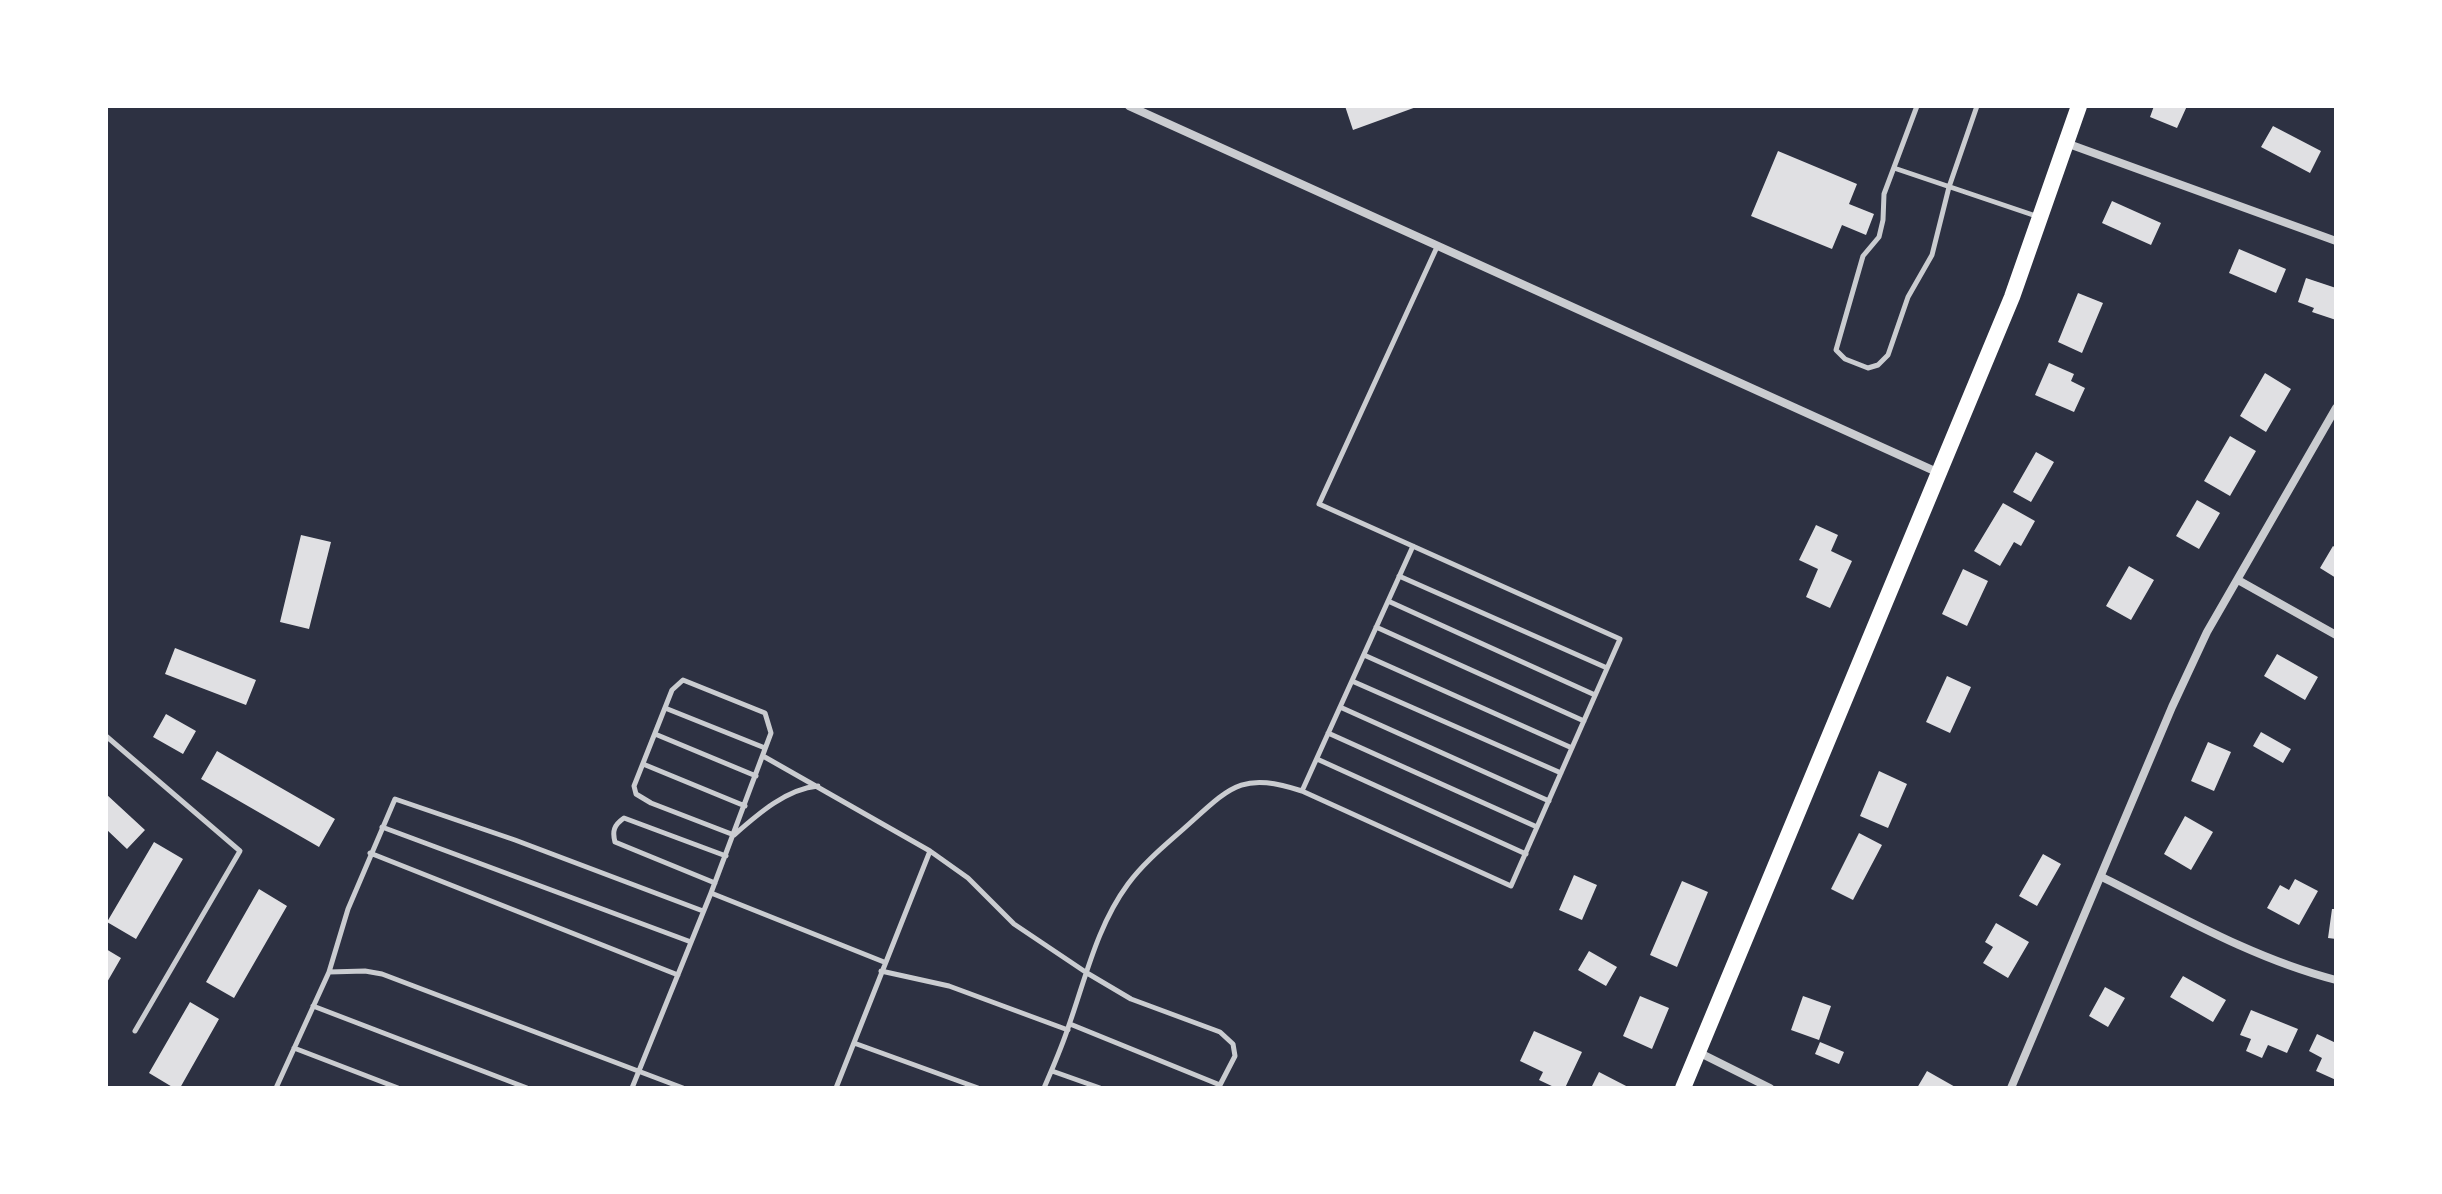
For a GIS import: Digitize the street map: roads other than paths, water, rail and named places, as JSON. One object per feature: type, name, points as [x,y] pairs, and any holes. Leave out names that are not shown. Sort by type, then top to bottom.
[{"type":"main road","points":[[1683,1088],[2012,297],[2079,106]]},
{"type":"street","points":[[1130,106],[1940,473]]},
{"type":"street","points":[[1151,116],[1156,106]]},
{"type":"street","points":[[2066,142],[2336,241]]},
{"type":"street","points":[[2011,1088],[2172,707],[2207,632],[2336,408]]},
{"type":"street","points":[[2238,580],[2336,635]]},
{"type":"street","points":[[2102,877],[2299,971],[2336,980]]},
{"type":"street","points":[[1698,1052],[1770,1088]]},
{"type":"lane","points":[[1917,106],[1884,194],[1879,237],[1863,256],[1836,350],[1845,359],[1868,368],[1878,365],[1888,355],[1908,297],[1932,255],[1949,187],[1977,106]]},
{"type":"lane","points":[[1894,168],[2040,217]]},
{"type":"lane","points":[[1044,1088],[1069,1027],[1098,938],[1127,885],[1145,863],[1220,797],[1241,785],[1263,780],[1302,791],[1511,886],[1526,854],[1620,639],[1319,504],[1437,247]]},
{"type":"lane","points":[[1302,791],[1413,546]]},
{"type":"lane","points":[[1399,576],[1607,668]]},
{"type":"lane","points":[[1388,601],[1595,695]]},
{"type":"lane","points":[[1376,627],[1584,721]]},
{"type":"lane","points":[[1364,655],[1572,748]]},
{"type":"lane","points":[[632,1088],[726,856],[734,835],[745,806],[756,776],[771,733],[765,713],[683,680],[672,690],[634,786],[636,794],[651,803],[734,835]]},
{"type":"lane","points":[[1352,681],[1561,773]]},
{"type":"lane","points":[[1340,707],[1549,801]]},
{"type":"lane","points":[[665,708],[765,748]]},
{"type":"lane","points":[[1328,733],[1537,827]]},
{"type":"lane","points":[[655,734],[756,776]]},
{"type":"lane","points":[[106,736],[240,851],[135,1031]]},
{"type":"lane","points":[[763,756],[930,851],[968,878],[1014,924],[1087,973],[1131,999],[1220,1032],[1233,1044],[1235,1056],[1220,1086],[1069,1027],[949,986],[881,971]]},
{"type":"lane","points":[[1317,759],[1526,854]]},
{"type":"lane","points":[[643,764],[745,806]]},
{"type":"lane","points":[[734,835],[754,817],[788,795],[806,787],[818,786]]},
{"type":"lane","points":[[276,1088],[329,972],[348,909],[395,799],[515,840],[703,911]]},
{"type":"lane","points":[[715,883],[615,842],[613,834],[616,823],[624,818],[726,856]]},
{"type":"lane","points":[[382,827],[691,942]]},
{"type":"lane","points":[[836,1088],[930,851]]},
{"type":"lane","points":[[370,853],[678,975]]},
{"type":"lane","points":[[711,893],[884,962]]},
{"type":"lane","points":[[329,972],[382,974],[683,1088]]},
{"type":"lane","points":[[313,1006],[527,1088]]},
{"type":"lane","points":[[854,1043],[978,1088]]},
{"type":"lane","points":[[294,1048],[398,1088]]},
{"type":"lane","points":[[1051,1071],[1100,1088]]}]
